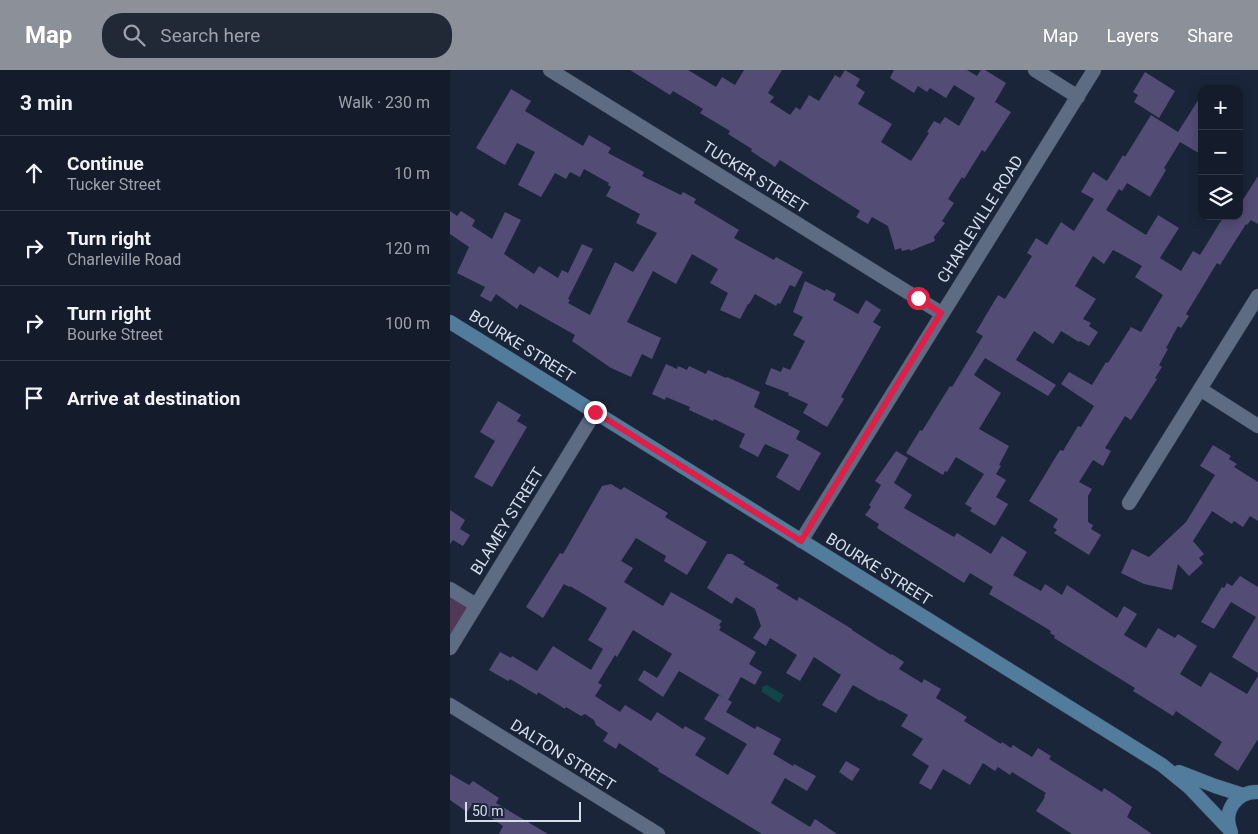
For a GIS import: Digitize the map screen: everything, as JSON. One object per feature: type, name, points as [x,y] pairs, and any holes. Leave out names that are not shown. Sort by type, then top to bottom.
[{"type":"main road","name":"BOURKE STREET","points":[[450,322],[1162,765],[1194,779],[1243,795]]},
{"type":"main road","name":"BOURKE STREET","points":[[1162,765],[1194,792],[1231,832]]},
{"type":"main road","points":[[1231,832],[1228,816],[1233,804],[1243,795],[1258,792]]},
{"type":"street","name":"TUCKER STREET","points":[[550,70],[941,313]]},
{"type":"street","points":[[1036,70],[1078,96]]},
{"type":"street","name":"CHARLEVILLE ROAD","points":[[801,541],[941,313],[1094,70]]},
{"type":"street","points":[[1129,503],[1258,296]]},
{"type":"street","points":[[1200,389],[1258,426]]},
{"type":"street","name":"BLAMEY STREET","points":[[450,648],[595,412]]},
{"type":"street","points":[[450,589],[476,605]]},
{"type":"street","name":"DALTON STREET","points":[[450,705],[658,834]]},
{"type":"shaded area","points":[[450,589],[476,605],[450,648]]},
{"type":"shaded area","points":[[767,685],[784,695],[779,703],[762,692],[762,687]]},
{"type":"building","points":[[630,70],[688,70],[716,87],[722,77],[735,85],[744,70],[782,70],[768,93],[774,97],[770,102],[790,115],[796,107],[800,110],[809,95],[819,101],[835,75],[840,78],[845,70],[860,79],[856,86],[865,92],[858,104],[892,124],[881,142],[911,161],[929,133],[927,132],[934,121],[940,124],[945,117],[959,126],[975,98],[954,85],[946,98],[930,88],[927,92],[918,86],[914,93],[890,78],[894,70],[967,70],[977,76],[981,70],[985,70],[1006,83],[995,102],[1011,112],[985,152],[982,150],[964,179],[962,177],[948,199],[954,203],[942,221],[945,223],[934,237],[935,241],[910,251],[910,249],[902,251],[901,248],[895,250],[888,226],[872,217],[868,224],[856,217],[860,211],[780,160],[775,167],[751,151],[752,149],[728,134],[730,131],[700,113],[703,109],[673,91],[670,95]]},
{"type":"building","points":[[1145,72],[1175,91],[1159,118],[1134,102],[1138,95],[1133,92]]},
{"type":"building","points":[[511,89],[531,101],[525,111],[583,146],[589,135],[611,148],[608,153],[644,172],[642,176],[681,195],[683,192],[696,199],[694,203],[739,230],[734,238],[774,260],[776,257],[803,272],[795,287],[790,285],[780,304],[778,303],[776,306],[755,294],[740,319],[720,310],[728,293],[710,283],[718,269],[692,254],[676,284],[653,271],[627,322],[661,338],[652,359],[642,354],[631,377],[611,368],[572,341],[575,335],[520,304],[517,309],[496,294],[491,302],[480,296],[485,287],[457,273],[469,247],[450,234],[450,211],[457,216],[461,211],[475,220],[472,226],[492,239],[505,212],[521,220],[504,254],[534,274],[539,266],[558,278],[562,270],[568,273],[582,244],[593,249],[568,299],[570,300],[568,303],[590,315],[615,262],[633,272],[657,233],[636,223],[640,214],[606,196],[611,187],[608,185],[609,183],[584,169],[580,177],[570,172],[566,179],[555,173],[541,197],[518,185],[535,152],[517,143],[505,165],[476,148]]},
{"type":"building","points":[[1198,100],[1198,153],[1180,142],[1164,168],[1166,170],[1150,197],[1127,183],[1122,191],[1119,189],[1106,210],[1146,235],[1158,215],[1179,228],[1160,258],[1181,271],[1193,251],[1200,255],[1222,220],[1243,220],[1243,200],[1258,176],[1258,224],[1251,220],[1246,224],[1220,265],[1217,263],[1186,314],[1189,316],[1181,328],[1178,326],[1166,348],[1168,349],[1159,365],[1162,367],[1155,378],[1157,379],[1131,420],[1125,416],[1105,448],[1111,451],[1103,466],[1093,460],[1079,482],[1092,489],[1088,496],[1088,522],[1093,525],[1091,529],[1101,535],[1089,555],[1054,533],[1057,530],[1053,527],[1058,519],[1029,501],[1060,450],[1063,451],[1078,426],[1081,427],[1094,406],[1061,384],[1069,372],[1092,385],[1131,327],[1141,332],[1163,295],[1135,277],[1142,266],[1119,253],[1113,250],[1104,264],[1093,256],[1075,286],[1096,299],[1083,319],[1091,323],[1089,326],[1098,332],[1089,346],[1061,331],[1053,344],[1034,331],[1016,360],[1056,385],[1048,396],[985,358],[974,375],[1001,393],[979,429],[1009,446],[996,474],[1006,480],[996,497],[1008,504],[995,526],[970,511],[972,508],[965,504],[984,474],[956,457],[943,475],[906,453],[950,386],[952,387],[983,336],[976,332],[998,295],[1005,299],[1032,256],[1027,253],[1036,238],[1047,245],[1061,222],[1074,231],[1094,199],[1081,192],[1093,172],[1107,181],[1123,155],[1125,157],[1151,115],[1178,132]]},
{"type":"building","points":[[805,281],[836,294],[833,300],[858,314],[866,300],[881,310],[873,322],[881,327],[841,397],[844,399],[827,427],[803,413],[808,404],[788,395],[789,393],[765,384],[771,368],[781,372],[783,367],[790,370],[805,341],[793,335],[803,317],[793,312]]},
{"type":"building","points":[[666,364],[677,369],[678,366],[687,370],[689,366],[706,374],[708,370],[760,392],[754,407],[800,431],[796,439],[821,453],[799,491],[776,477],[789,455],[765,444],[758,457],[739,447],[745,434],[714,419],[713,421],[689,410],[690,407],[666,397],[665,400],[652,394]]},
{"type":"building","points":[[498,401],[521,415],[517,421],[527,427],[492,487],[474,477],[495,441],[480,432]]},
{"type":"building","points":[[1213,445],[1231,456],[1229,459],[1237,464],[1234,467],[1258,482],[1258,521],[1250,516],[1243,527],[1234,521],[1232,524],[1212,511],[1193,541],[1204,554],[1199,558],[1203,563],[1189,576],[1178,564],[1172,590],[1144,584],[1121,573],[1132,549],[1149,557],[1186,522],[1215,475],[1200,466]]},
{"type":"building","points":[[896,451],[908,458],[894,483],[912,495],[904,508],[954,537],[957,533],[991,554],[1002,536],[1027,552],[1013,575],[1041,591],[1045,584],[1062,595],[1067,585],[1117,618],[1124,606],[1137,614],[1124,635],[1146,648],[1158,628],[1175,638],[1178,634],[1197,646],[1180,674],[1201,687],[1210,672],[1247,694],[1258,676],[1258,739],[1238,771],[1214,755],[1222,742],[1176,711],[1173,716],[1133,691],[1135,688],[1054,638],[1055,636],[1050,633],[1051,631],[989,594],[993,587],[970,573],[964,583],[877,528],[879,524],[865,515],[871,507],[869,505],[881,485],[875,481]]},
{"type":"building","points":[[611,484],[621,490],[624,487],[668,513],[665,517],[707,542],[687,575],[664,561],[666,556],[636,538],[621,561],[633,568],[624,582],[663,606],[671,592],[722,621],[719,625],[721,627],[719,630],[756,652],[749,664],[762,672],[755,685],[741,677],[728,700],[732,702],[726,712],[755,729],[757,726],[781,739],[773,754],[793,766],[794,764],[816,776],[807,791],[785,778],[771,803],[810,827],[815,819],[837,834],[762,834],[658,771],[659,769],[619,743],[616,749],[603,741],[608,733],[585,714],[581,716],[566,707],[565,709],[538,692],[537,695],[510,679],[508,681],[489,670],[500,652],[511,658],[512,656],[537,671],[553,646],[591,670],[603,649],[588,640],[607,608],[564,584],[543,618],[526,607],[560,553],[563,554],[602,486]],"holes":[[[633,630],[672,654],[657,678],[644,670],[638,680],[663,697],[679,671],[725,698],[719,695],[704,719],[747,744],[728,775],[695,755],[706,738],[685,726],[683,729],[657,712],[651,721],[625,705],[620,712],[595,696],[602,685],[598,683],[615,655],[617,657]]]},
{"type":"building","points":[[450,510],[465,520],[460,529],[470,535],[463,546],[453,540],[450,544]]},
{"type":"building","points":[[727,554],[732,554],[745,562],[743,564],[779,585],[776,588],[797,601],[799,597],[904,662],[899,669],[922,683],[924,679],[941,689],[936,698],[967,717],[964,721],[1001,744],[1002,742],[1011,748],[1013,745],[1032,757],[1038,748],[1051,756],[1049,759],[1102,792],[1104,788],[1115,795],[1132,807],[1127,817],[1152,834],[1072,834],[1036,811],[1046,793],[1012,772],[1010,775],[998,767],[995,771],[983,763],[970,785],[943,769],[931,790],[919,783],[929,766],[912,755],[923,739],[901,726],[908,715],[853,685],[836,713],[822,705],[841,675],[814,657],[800,681],[786,673],[797,655],[770,638],[766,646],[753,638],[761,626],[755,609],[736,597],[732,604],[707,588]]},
{"type":"building","points":[[1240,576],[1258,587],[1258,673],[1232,657],[1256,617],[1231,602],[1214,629],[1201,622],[1222,587],[1224,588],[1227,583],[1232,586]]},
{"type":"building","points":[[846,761],[860,769],[852,781],[839,772]]},
{"type":"building","points":[[450,774],[469,785],[473,781],[499,798],[496,803],[548,834],[499,834],[503,826],[472,805],[467,812],[450,800]]},
{"type":"route","points":[[595,412],[801,541],[941,313],[918,298]]}]
